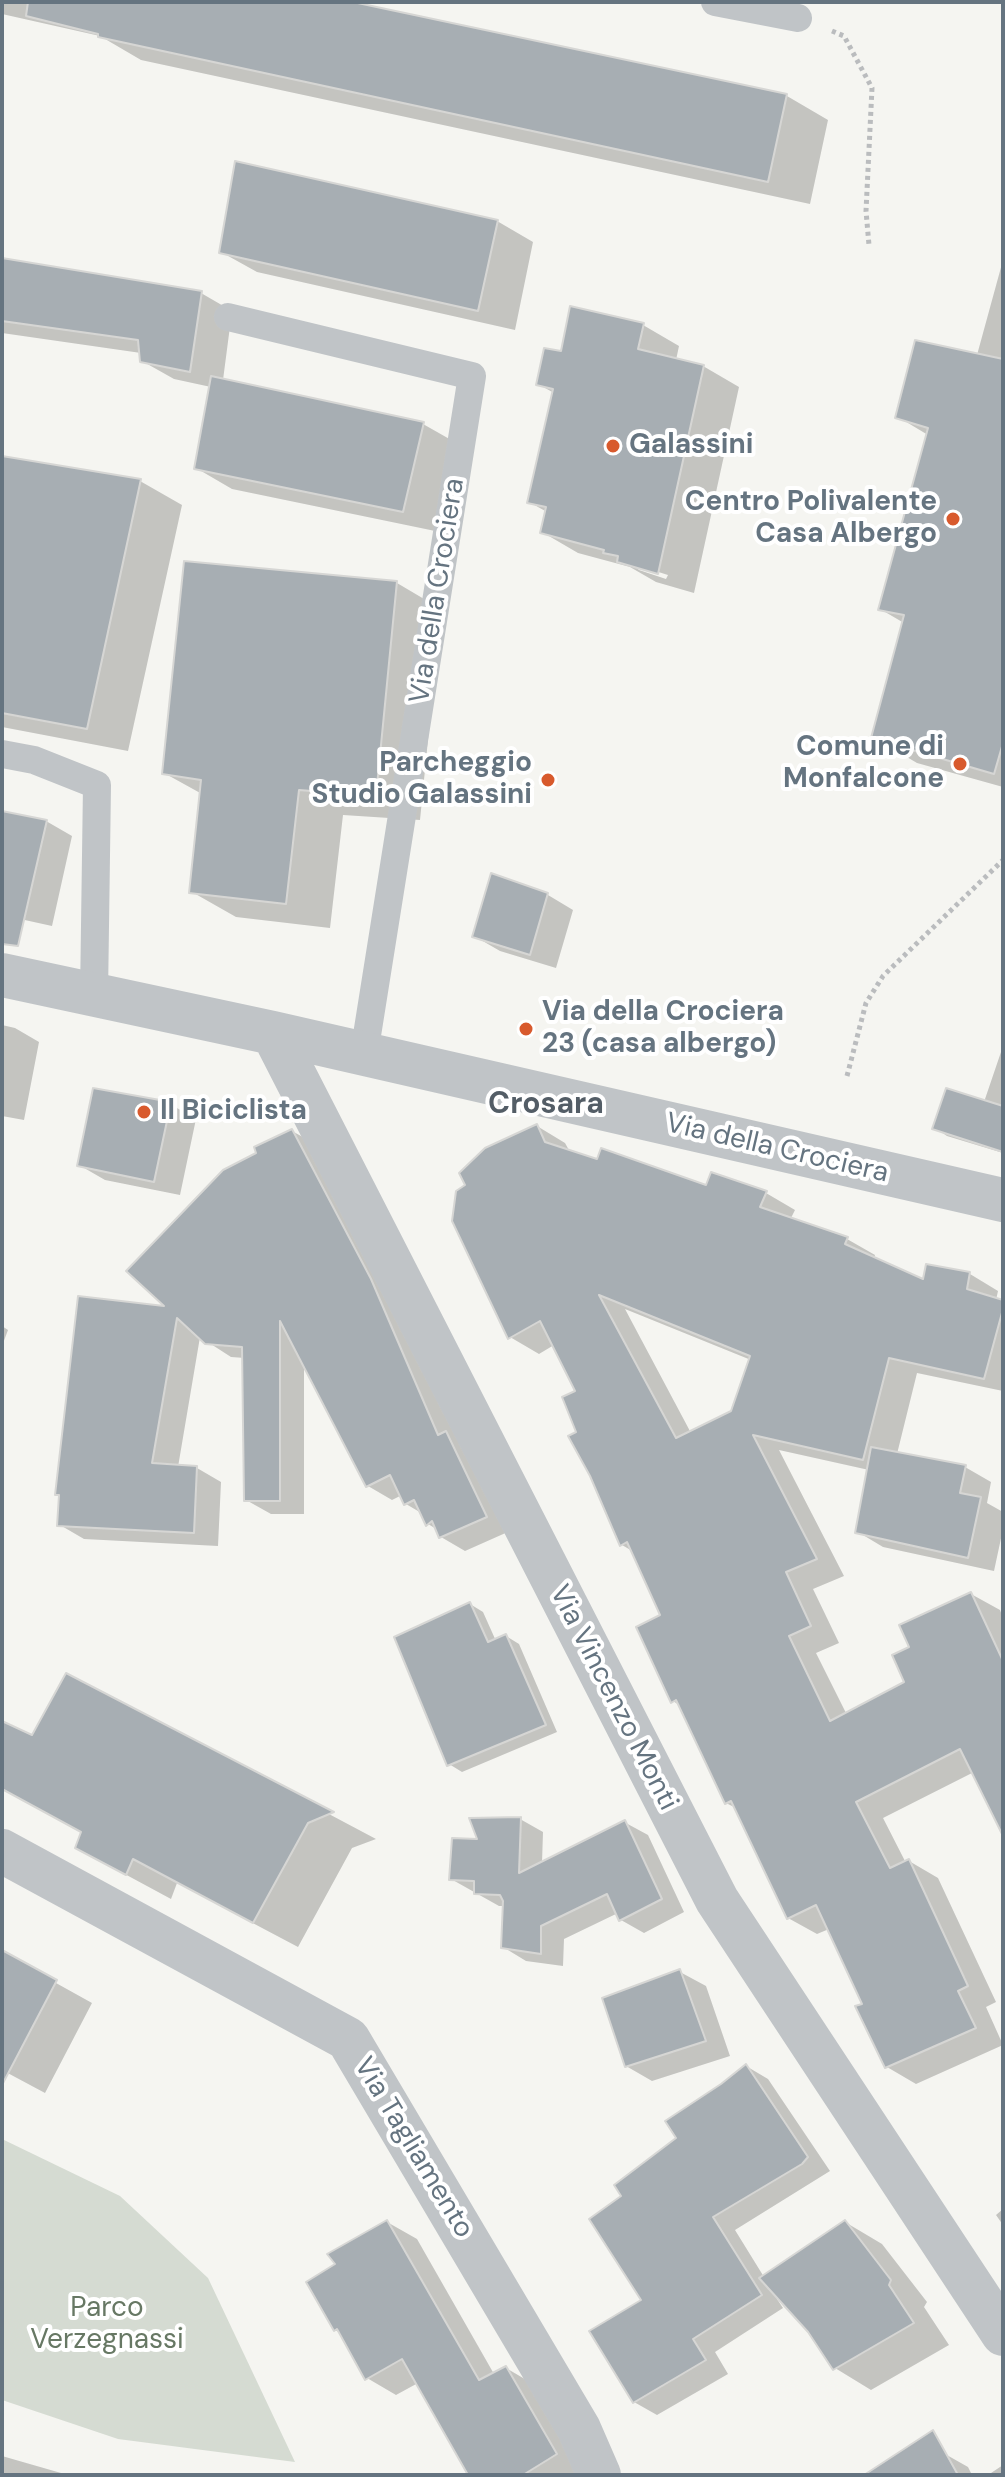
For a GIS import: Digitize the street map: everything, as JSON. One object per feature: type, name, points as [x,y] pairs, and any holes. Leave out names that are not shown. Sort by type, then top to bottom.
[{"type":"street","name":"Via della Crociera","points":[[2,975],[273,1033],[1003,1200]]},
{"type":"street","name":"Via Vincenzo Monti","points":[[273,1033],[717,1900],[1003,2334]]},
{"type":"street","name":"Via Tagliamento","points":[[2,1851],[348,2039],[579,2429],[599,2475]]},
{"type":"lane","points":[[715,2],[798,18]]},
{"type":"lane","name":"Via della Crociera","points":[[228,317],[472,376],[364,1054]]},
{"type":"lane","points":[[2,754],[34,760],[97,785],[94,996]]},
{"type":"path","points":[[798,18],[844,36],[872,88],[866,211],[869,245]]},
{"type":"path","points":[[847,1076],[866,1003],[883,976],[1003,860]]},
{"type":"green space","name":"Parco Verzegnassi","points":[[2,2139],[120,2196],[208,2278],[295,2462],[118,2439],[2,2400]]},
{"type":"building","points":[[28,2],[353,2],[787,94],[768,182],[98,37],[98,34],[26,16]]},
{"type":"building","points":[[235,161],[498,220],[478,311],[219,253]]},
{"type":"building","points":[[2,258],[202,291],[190,372],[140,362],[138,340],[2,321]]},
{"type":"building","name":"Galassini","points":[[570,306],[644,323],[638,349],[704,365],[658,574],[617,562],[618,556],[603,553],[604,550],[540,533],[546,507],[527,503],[553,389],[536,385],[544,348],[561,351]]},
{"type":"building","name":"Centro Polivalente Casa Albergo","points":[[915,340],[1003,359],[1003,743],[994,774],[871,738],[904,615],[878,610],[928,428],[895,418]]},
{"type":"building","points":[[211,376],[424,422],[403,512],[194,469]]},
{"type":"building","points":[[2,456],[141,479],[87,729],[2,713]]},
{"type":"building","points":[[184,561],[397,581],[376,796],[299,790],[286,904],[189,893],[201,780],[162,774]]},
{"type":"building","points":[[2,811],[47,820],[18,946],[2,944]]},
{"type":"building","points":[[491,873],[548,893],[530,955],[472,937]]},
{"type":"building","points":[[93,1088],[171,1102],[154,1182],[77,1166]]},
{"type":"building","points":[[946,1088],[1003,1106],[1003,1152],[932,1129]]},
{"type":"building","points":[[537,1124],[545,1142],[597,1159],[601,1148],[706,1185],[711,1172],[767,1191],[760,1207],[848,1237],[845,1244],[923,1279],[926,1264],[970,1272],[967,1289],[1003,1300],[984,1379],[889,1358],[863,1460],[753,1435],[817,1559],[786,1572],[811,1626],[789,1636],[830,1721],[904,1682],[892,1655],[909,1647],[899,1625],[971,1592],[1003,1661],[1003,1836],[960,1749],[856,1802],[890,1868],[909,1859],[968,1986],[958,1991],[976,2028],[885,2068],[855,2006],[862,2004],[816,1905],[787,1919],[731,1801],[725,1804],[676,1700],[671,1703],[636,1627],[660,1615],[627,1542],[620,1546],[590,1476],[568,1436],[576,1432],[562,1397],[575,1391],[540,1321],[508,1339],[452,1221],[456,1191],[465,1185],[459,1173],[485,1148]],"holes":[[[599,1295],[750,1356],[731,1411],[676,1438]]]},
{"type":"building","points":[[292,1129],[371,1279],[438,1435],[446,1431],[487,1517],[439,1538],[432,1521],[426,1526],[414,1500],[404,1505],[390,1475],[366,1487],[280,1321],[280,1501],[244,1501],[242,1347],[205,1344],[177,1318],[152,1463],[197,1466],[194,1533],[57,1526],[59,1495],[55,1495],[78,1296],[164,1306],[126,1271],[223,1170],[256,1153],[254,1147]]},
{"type":"building","points":[[871,1447],[966,1465],[960,1493],[981,1497],[968,1558],[855,1533]]},
{"type":"building","points":[[470,1602],[488,1642],[506,1634],[546,1725],[447,1766],[394,1637]]},
{"type":"building","points":[[66,1673],[334,1812],[308,1823],[253,1923],[133,1859],[126,1875],[75,1848],[81,1832],[2,1789],[2,1721],[32,1735]]},
{"type":"building","points":[[521,1817],[519,1873],[625,1820],[662,1899],[619,1921],[607,1894],[541,1926],[541,1954],[501,1948],[503,1901],[500,1895],[474,1894],[474,1881],[449,1880],[452,1838],[477,1839],[469,1818]]},
{"type":"building","points":[[2,1950],[57,1980],[2,2085]]},
{"type":"building","points":[[680,1969],[706,2041],[625,2067],[602,1998]]},
{"type":"building","points":[[746,2064],[808,2157],[802,2164],[713,2217],[762,2295],[693,2339],[706,2360],[633,2403],[589,2331],[641,2300],[589,2219],[621,2196],[614,2185],[676,2138],[665,2121]]},
{"type":"building","points":[[387,2220],[479,2380],[506,2366],[557,2454],[523,2475],[468,2475],[402,2359],[365,2380],[306,2282],[335,2264],[327,2254]]},
{"type":"building","points":[[845,2220],[891,2280],[889,2285],[914,2323],[833,2370],[808,2332],[759,2278]]},
{"type":"building","points":[[933,2430],[958,2475],[864,2475]]},
{"type":"place","name":"Galassini","points":[[613,446]]},
{"type":"place","name":"Centro Polivalente Casa Albergo","points":[[953,519]]},
{"type":"place","name":"Comune di Monfalcone","points":[[960,764]]},
{"type":"place","name":"Parcheggio Studio Galassini","points":[[548,780]]},
{"type":"place","name":"Via della Crociera 23 (casa albergo)","points":[[526,1029]]},
{"type":"place","name":"Il Biciclista","points":[[144,1112]]},
{"type":"district","name":"Crosara","points":[[546,1105]]}]
